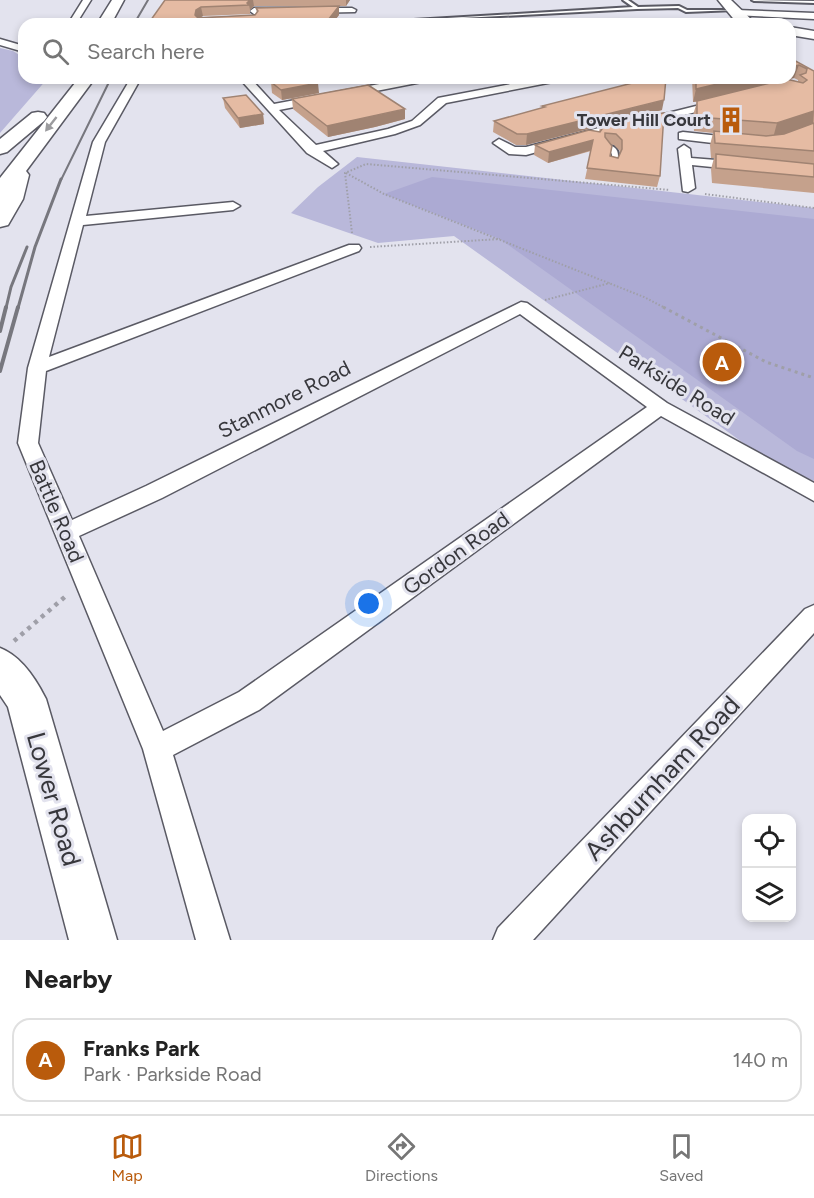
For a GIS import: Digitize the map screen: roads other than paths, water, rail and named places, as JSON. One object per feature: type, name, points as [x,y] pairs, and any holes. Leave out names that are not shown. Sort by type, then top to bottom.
[{"type":"main road","points":[[110,18],[124,3]]},
{"type":"main road","points":[[120,18],[124,3]]},
{"type":"main road","points":[[732,8],[751,18]]},
{"type":"main road","points":[[796,32],[814,35]]},
{"type":"main road","points":[[0,165],[63,84]]},
{"type":"main road","points":[[0,192],[82,84]]},
{"type":"main road","points":[[0,148],[38,117]]},
{"type":"main road","points":[[0,220],[12,198],[22,162]]},
{"type":"main road","name":"Lower Road","points":[[9,652],[26,699],[93,940]]},
{"type":"street","points":[[76,18],[87,0]]},
{"type":"street","points":[[349,18],[358,0]]},
{"type":"street","points":[[753,0],[751,1],[753,18]]},
{"type":"street","points":[[254,11],[352,10]]},
{"type":"street","points":[[773,18],[814,16]]},
{"type":"street","points":[[0,42],[18,47]]},
{"type":"street","name":"Battle Road","points":[[133,84],[99,142],[38,368],[28,443],[157,749],[213,940]]},
{"type":"street","points":[[252,84],[259,89],[270,108],[311,150],[332,164]]},
{"type":"street","points":[[275,86],[286,84]]},
{"type":"street","points":[[270,108],[396,84]]},
{"type":"street","points":[[311,150],[391,132],[416,123],[442,100],[526,84]]},
{"type":"street","points":[[499,142],[513,151],[522,152],[590,137],[640,120],[660,118],[735,99]]},
{"type":"street","points":[[660,118],[682,133],[687,190]]},
{"type":"street","points":[[683,136],[750,143]]},
{"type":"street","points":[[686,161],[752,167]]},
{"type":"street","points":[[78,221],[233,206]]},
{"type":"street","points":[[38,368],[354,248]]},
{"type":"street","name":"Parkside Road","points":[[521,307],[660,406],[814,493]]},
{"type":"street","name":"Stanmore Road","points":[[66,532],[154,492],[521,307]]},
{"type":"street","name":"Gordon Road","points":[[157,749],[249,701],[660,406]]},
{"type":"street","name":"Ashburnham Road","points":[[510,940],[814,616]]},
{"type":"lane","points":[[625,0],[637,8]]},
{"type":"lane","points":[[753,0],[814,2]]},
{"type":"lane","points":[[456,18],[637,8],[679,7],[686,11],[732,8]]},
{"type":"lane","points":[[607,146],[614,150],[616,155],[613,166]]},
{"type":"railway","points":[[138,18],[148,0]]},
{"type":"railway","points":[[61,180],[108,84]]},
{"type":"railway","points":[[18,308],[35,247],[61,179]]},
{"type":"railway","points":[[6,308],[11,287],[27,247]]},
{"type":"railway","points":[[0,331],[6,307]]},
{"type":"railway","points":[[0,371],[18,307]]},
{"type":"place","name":"Tower Hill Court","points":[[731,120]]},
{"type":"place","name":"Franks Park","points":[[722,362]]}]
